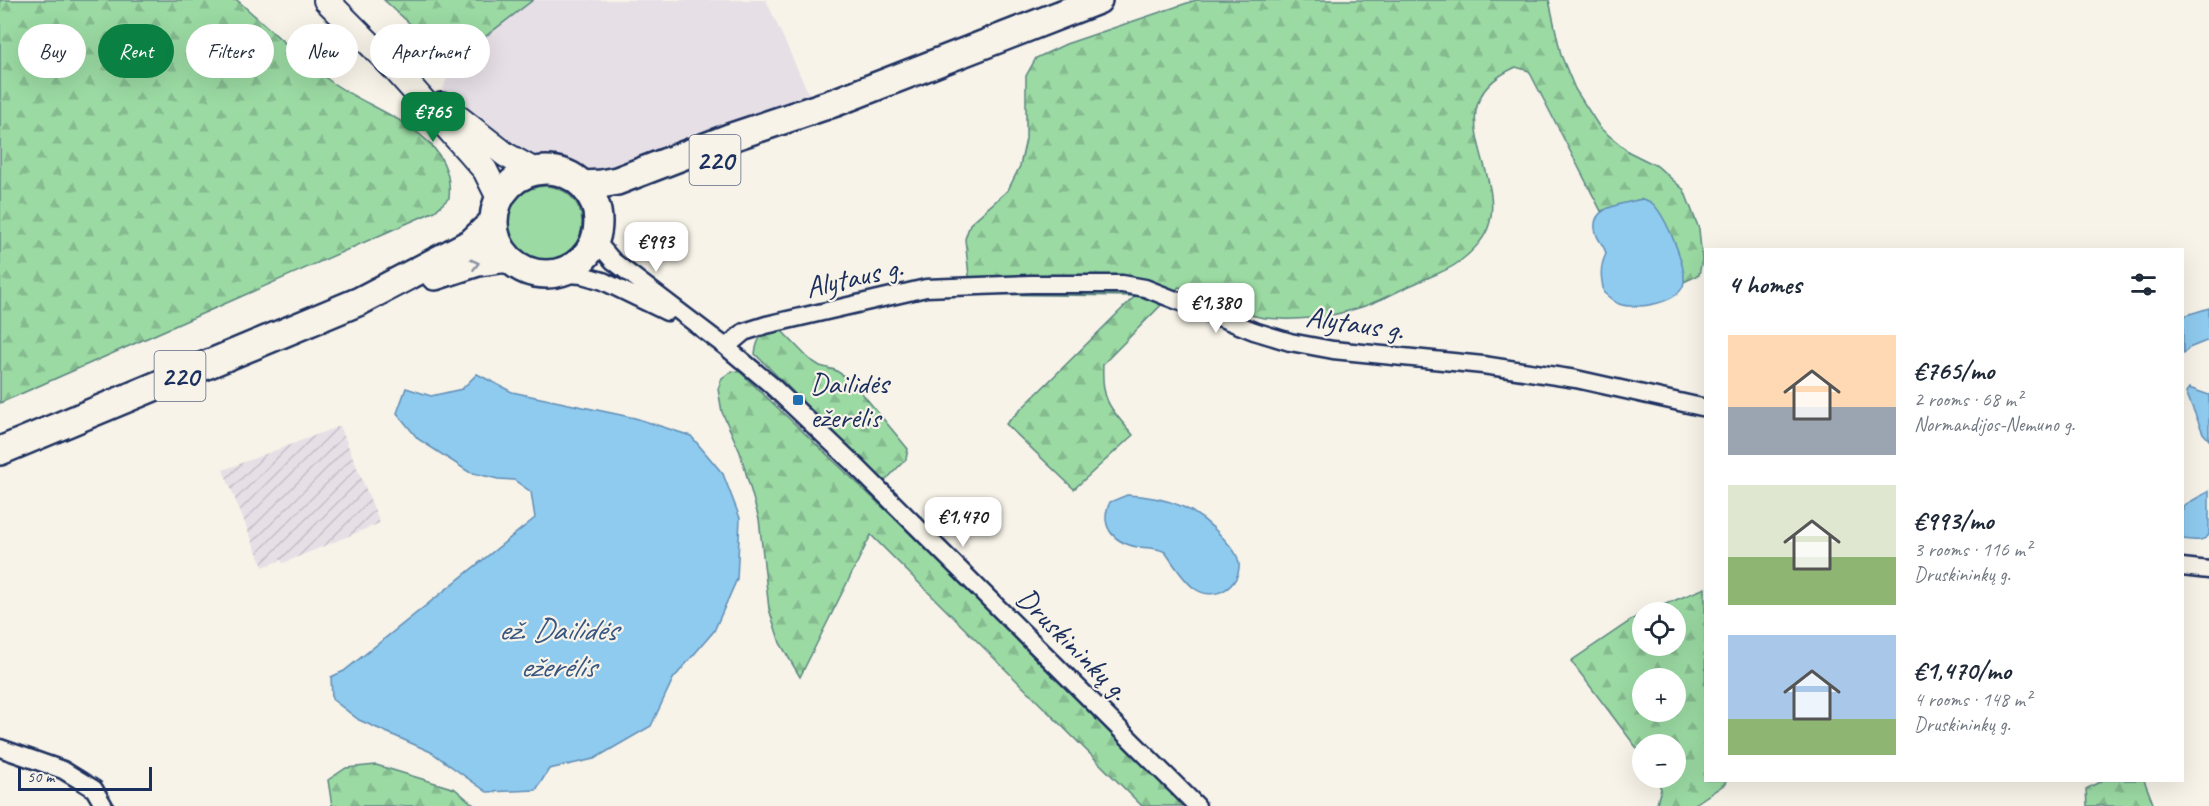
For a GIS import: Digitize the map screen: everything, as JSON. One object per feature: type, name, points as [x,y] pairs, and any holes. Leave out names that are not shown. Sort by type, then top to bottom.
[{"type":"main road","points":[[326,0],[370,44]]},
{"type":"main road","name":"220","points":[[584,185],[617,181],[729,138],[836,102],[1098,0]]},
{"type":"main road","points":[[403,78],[485,170],[496,209],[497,241],[508,258],[522,268],[539,274],[556,273]]},
{"type":"main road","points":[[407,78],[506,155],[535,171],[553,170],[570,175],[584,185],[595,202],[597,231]]},
{"type":"main road","name":"220","points":[[556,273],[573,267],[586,256],[609,206],[622,196],[735,152],[836,102]]},
{"type":"main road","name":"220","points":[[360,301],[471,243],[514,180],[535,171]]},
{"type":"main road","name":"220","points":[[0,451],[360,301],[478,262],[508,258]]},
{"type":"street","points":[[597,231],[613,261],[697,326]]},
{"type":"street","points":[[556,273],[582,275],[603,281],[697,326]]},
{"type":"street","name":"Alytaus g.","points":[[726,347],[744,332],[766,325],[926,288],[1105,283],[1145,288],[1254,331],[1290,342],[1333,350],[1482,365],[1576,379],[1704,408]]},
{"type":"street","name":"Druskininkų g.","points":[[697,326],[770,384],[855,465],[1197,806]]},
{"type":"street","points":[[2184,567],[2209,570]]},
{"type":"street","points":[[0,748],[63,770],[94,789],[104,806]]},
{"type":"shaded area","points":[[533,0],[766,0],[812,101],[590,176],[558,163],[534,159],[512,151],[442,93],[447,78],[490,78],[490,33]]},
{"type":"shaded area","points":[[340,426],[380,523],[283,563],[281,560],[263,567],[223,470]]},
{"type":"green space","points":[[0,0],[237,0],[264,24],[186,24],[186,78],[274,78],[274,33],[286,44],[286,78],[326,78],[408,126],[426,140],[439,156],[448,175],[449,198],[435,211],[0,403]]},
{"type":"green space","points":[[384,0],[533,0],[490,33],[490,24],[410,24]]},
{"type":"green space","points":[[1196,0],[1549,0],[1561,55],[1575,89],[1600,128],[1629,152],[1657,166],[1684,190],[1699,229],[1702,260],[1699,275],[1684,282],[1681,261],[1642,199],[1601,211],[1529,71],[1516,67],[1491,83],[1479,100],[1475,120],[1492,207],[1488,228],[1472,251],[1448,269],[1377,301],[1322,317],[1288,319],[1255,316],[1179,287],[1103,364],[1106,396],[1118,418],[1133,435],[1074,489],[1006,424],[1135,296],[971,294],[965,239],[970,224],[1008,190],[1020,166],[1026,139],[1026,76],[1036,58],[1066,44]]},
{"type":"green space","points":[[545,186],[559,189],[571,197],[579,209],[582,223],[579,237],[571,249],[559,257],[545,260],[531,257],[519,249],[511,237],[508,223],[511,209],[519,197],[531,189]]},
{"type":"green space","points":[[780,329],[809,359],[820,366],[835,370],[852,381],[908,449],[906,459],[884,482],[755,354],[757,343],[762,336]]},
{"type":"green space","points":[[732,371],[740,372],[894,518],[1185,806],[1142,806],[871,535],[800,677],[780,643],[769,609],[759,519],[740,452],[722,412],[718,389],[722,378]]},
{"type":"green space","points":[[1704,588],[1704,782],[1726,782],[1725,784],[1692,806],[1656,806],[1661,788],[1686,788],[1686,734],[1632,734],[1632,742],[1571,661],[1632,620],[1632,656],[1686,656],[1686,602],[1671,602]]},
{"type":"green space","points":[[376,765],[455,789],[475,806],[332,806],[328,780],[346,768]]},
{"type":"green space","points":[[2099,782],[2145,782],[2154,806],[2087,806],[2086,789]]},
{"type":"water","points":[[1642,199],[1654,205],[1669,230],[1679,253],[1684,282],[1681,290],[1675,296],[1666,300],[1656,304],[1626,306],[1617,303],[1604,293],[1601,273],[1606,254],[1597,236],[1595,224],[1597,217],[1609,208]]},
{"type":"water","points":[[2209,308],[2209,340],[2189,348],[2184,353],[2184,316]]},
{"type":"water","name":"ež. Dailidės ežerėlis","points":[[477,374],[512,392],[635,418],[691,436],[723,474],[740,518],[737,579],[714,631],[673,679],[651,726],[594,759],[549,769],[536,790],[487,792],[431,752],[359,720],[332,699],[331,677],[344,671],[535,518],[531,492],[514,480],[498,479],[469,472],[418,439],[397,413],[406,388],[431,396],[462,389]]},
{"type":"water","points":[[2189,388],[2209,395],[2209,440],[2203,433],[2186,392]]},
{"type":"water","points":[[2209,491],[2209,535],[2206,538],[2184,539],[2184,505]]},
{"type":"water","points":[[1127,495],[1157,498],[1182,506],[1215,529],[1232,548],[1239,563],[1238,572],[1231,585],[1217,593],[1201,592],[1186,581],[1162,550],[1128,545],[1115,537],[1107,525],[1107,510],[1110,502]]},
{"type":"place","name":"Dailidės ežerėlis","points":[[798,400]]}]
